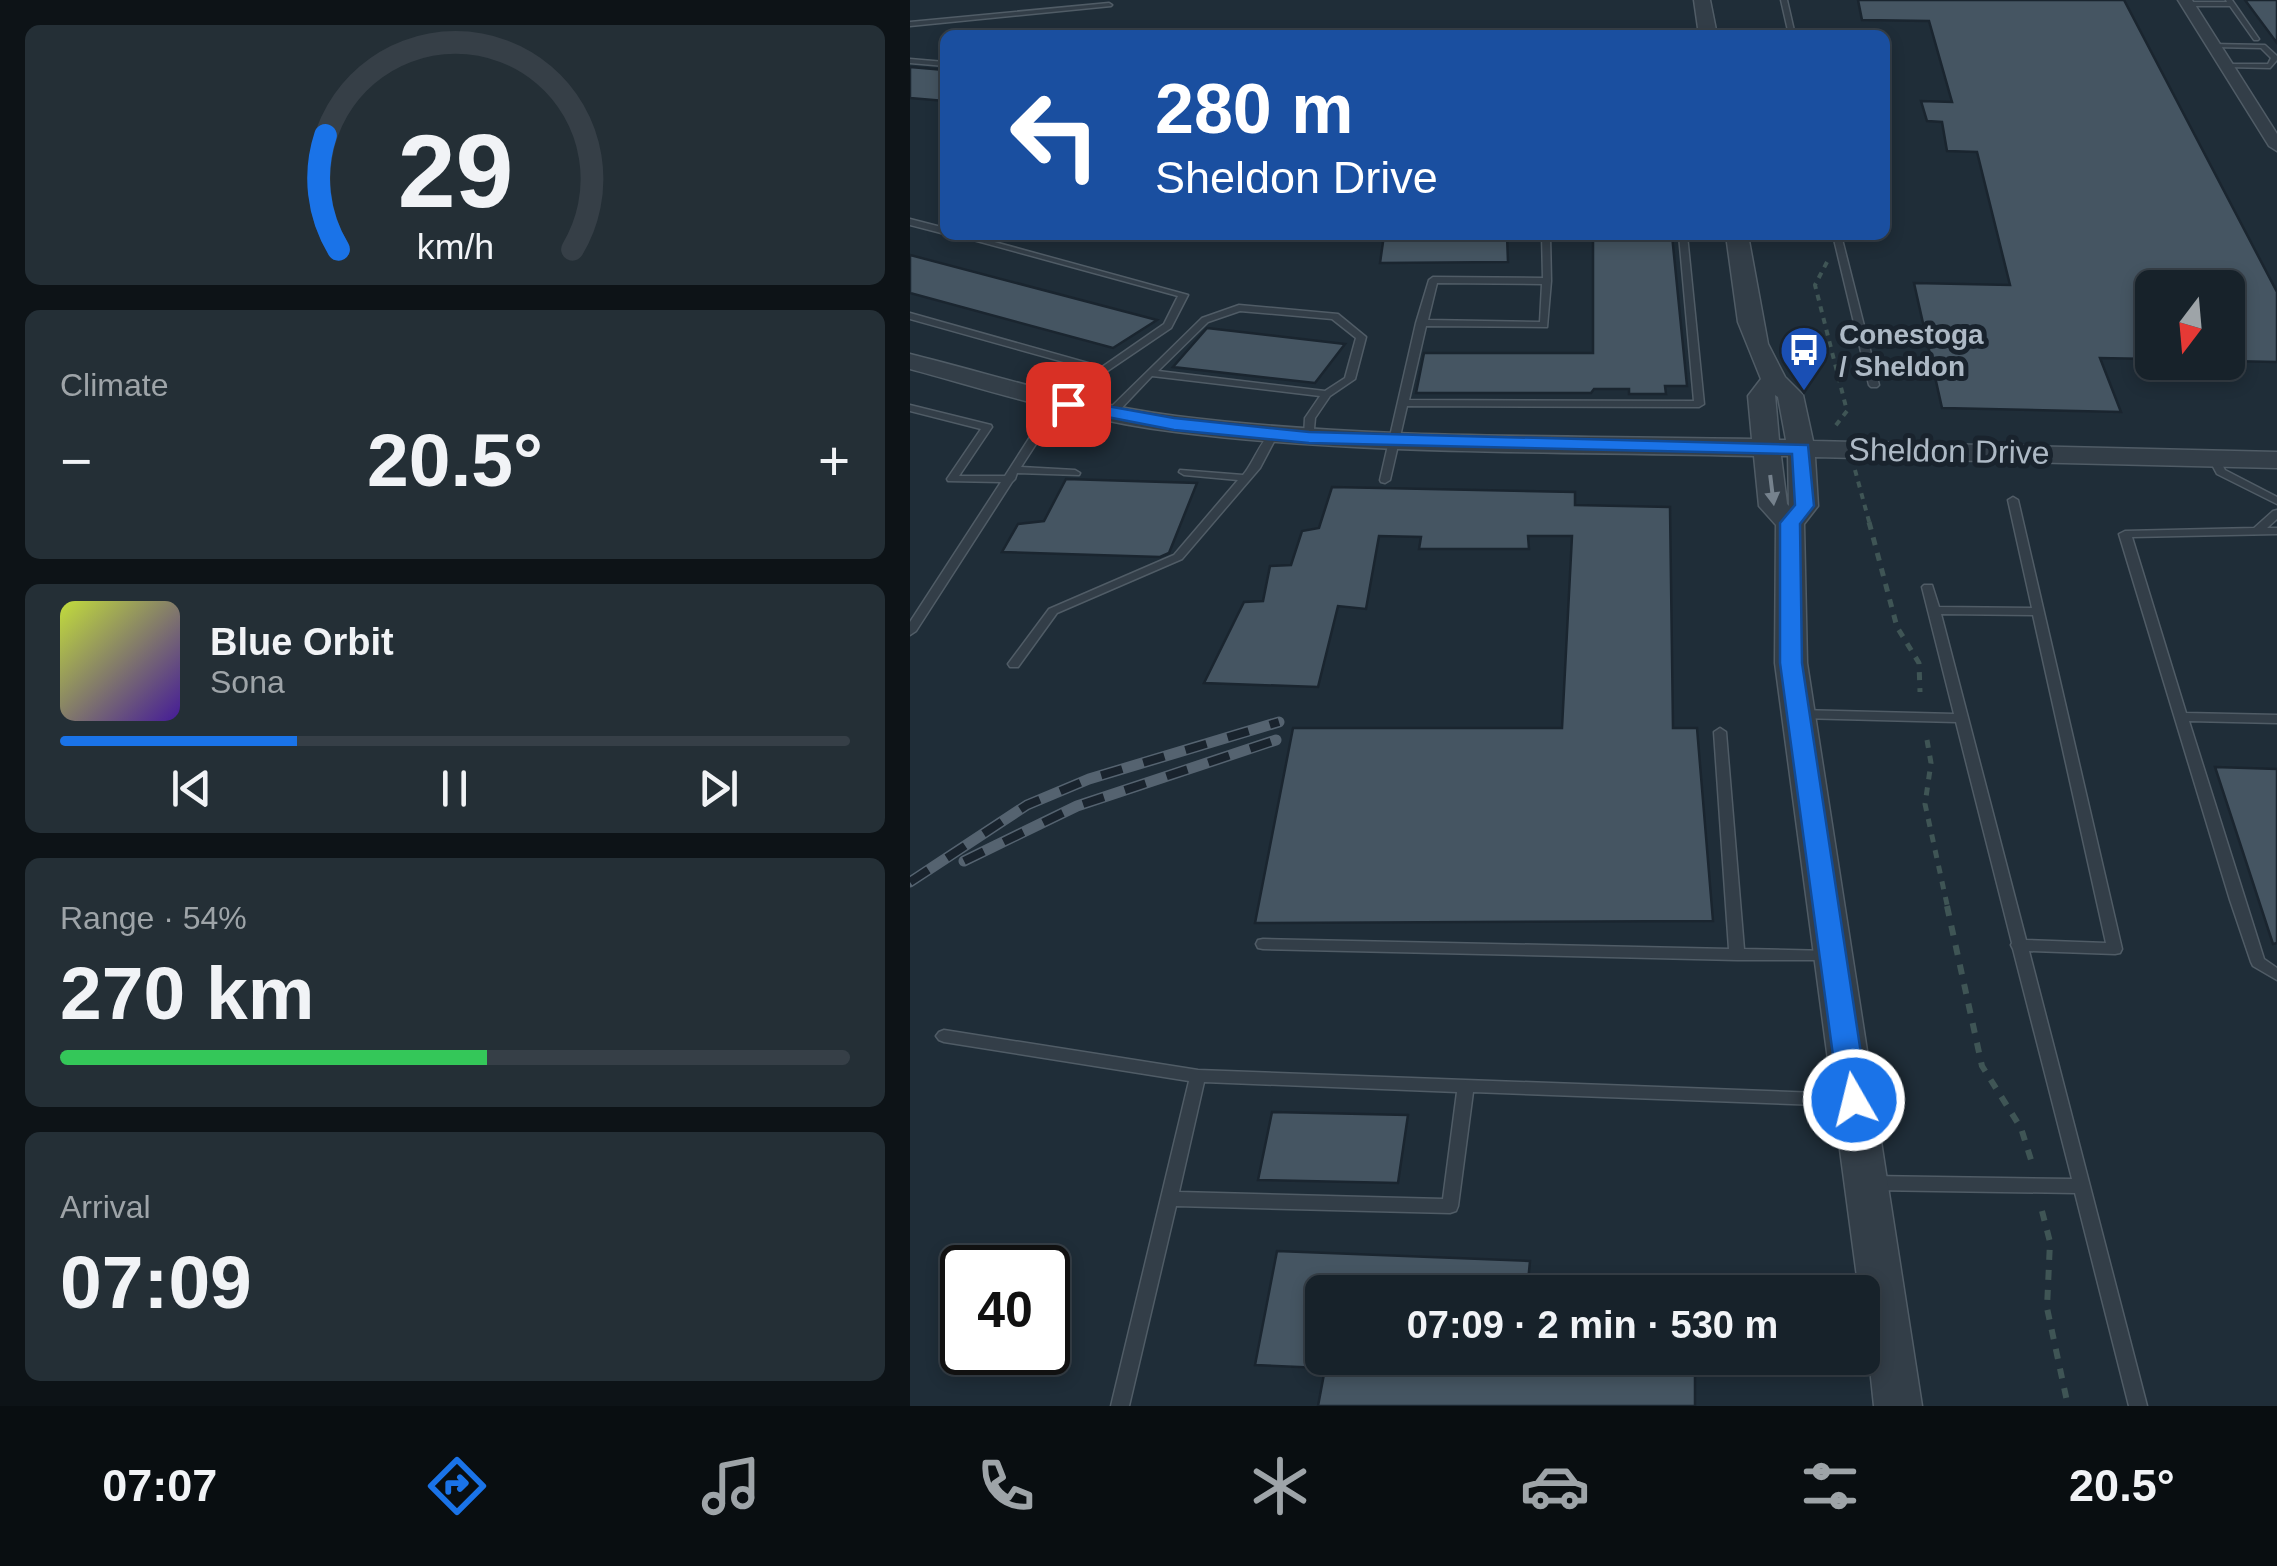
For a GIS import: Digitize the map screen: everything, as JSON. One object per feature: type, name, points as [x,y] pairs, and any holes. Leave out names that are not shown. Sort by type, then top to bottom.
[{"type":"street","points":[[1702,0],[1707,30]]},
{"type":"street","points":[[2186,2],[2277,146]]},
{"type":"street","points":[[1738,240],[1756,337],[1772,382],[1790,395],[1801,449],[1804,506],[1790,523],[1791,663],[1898,1406]]},
{"type":"street","name":"Sheldon Drive","points":[[910,361],[1068,404],[1309,437],[2277,460]]},
{"type":"street","points":[[1772,382],[1761,396],[1773,506],[1790,523]]},
{"type":"lane","points":[[1784,0],[1791,30]]},
{"type":"lane","points":[[2186,2],[2230,2],[2256,39]]},
{"type":"lane","points":[[910,24],[1108,5]]},
{"type":"lane","points":[[2212,42],[2277,42]]},
{"type":"lane","points":[[2212,42],[2263,46],[2274,58],[2270,66],[2227,66]]},
{"type":"lane","points":[[910,58],[940,56]]},
{"type":"lane","points":[[910,58],[940,63]]},
{"type":"lane","points":[[910,222],[940,230]]},
{"type":"lane","points":[[910,632],[1040,428],[1103,370],[1168,326],[1184,295],[978,240]]},
{"type":"lane","points":[[1420,323],[1544,325],[1546,240]]},
{"type":"lane","points":[[1402,403],[1699,404],[1683,240]]},
{"type":"lane","points":[[1838,240],[1874,386]]},
{"type":"lane","points":[[1385,480],[1397,440],[1411,355],[1434,280],[1547,282]]},
{"type":"lane","points":[[1112,412],[1205,320],[1239,308],[1335,316],[1360,338],[1350,379],[1327,394],[1310,418],[1309,437]]},
{"type":"lane","points":[[910,316],[1103,370]]},
{"type":"lane","points":[[1150,373],[1327,394]]},
{"type":"lane","points":[[910,408],[987,427],[952,479],[1075,473]]},
{"type":"lane","points":[[1014,664],[1054,610],[1178,557],[1246,478],[1272,434]]},
{"type":"lane","points":[[2214,459],[2221,472],[2277,501]]},
{"type":"lane","points":[[1184,472],[1246,478]]},
{"type":"lane","points":[[2013,500],[2114,949],[2018,945]]},
{"type":"lane","points":[[2256,532],[2277,513]]},
{"type":"lane","points":[[2277,531],[2126,534],[2258,962],[2277,975]]},
{"type":"lane","points":[[1928,587],[2078,1186],[2138,1406]]},
{"type":"lane","points":[[1934,610],[2039,612]]},
{"type":"lane","points":[[1798,714],[1962,718]]},
{"type":"lane","points":[[2181,716],[2277,719]]},
{"type":"lane","points":[[1720,732],[1737,955]]},
{"type":"lane","points":[[1263,944],[1832,956]]},
{"type":"lane","points":[[944,1036],[1198,1076],[1854,1100]]},
{"type":"lane","points":[[1120,1406],[1198,1076]]},
{"type":"lane","points":[[1169,1198],[1450,1206],[1466,1087]]},
{"type":"lane","points":[[1866,1183],[2078,1186]]},
{"type":"path","points":[[1826,259],[1815,285],[1847,411],[1833,432]]},
{"type":"path","points":[[1852,463],[1897,627],[1919,663],[1920,692]]},
{"type":"path","points":[[1927,740],[1931,763],[1925,804],[1982,1066],[2020,1128],[2032,1163]]},
{"type":"path","points":[[2042,1212],[2050,1242],[2046,1308],[2068,1406]]},
{"type":"building","points":[[1858,0],[2124,0],[2277,292],[2277,362],[2245,361],[2245,270],[2135,270],[2135,359],[2100,358],[2121,412],[1942,408],[1914,283],[2010,285],[1977,152],[1947,151],[1942,122],[1927,121],[1921,101],[1952,102],[1929,21],[1862,20]]},
{"type":"building","points":[[2245,0],[2277,0],[2277,43]]},
{"type":"building","points":[[910,67],[940,70],[940,101],[910,98]]},
{"type":"building","points":[[1383,240],[1507,240],[1508,262],[1380,263]]},
{"type":"building","points":[[1593,240],[1672,240],[1687,386],[1665,386],[1666,394],[1629,394],[1629,389],[1594,389],[1591,393],[1416,393],[1424,353],[1593,353]]},
{"type":"building","points":[[910,255],[1157,320],[1113,348],[910,293]]},
{"type":"building","points":[[1207,328],[1345,344],[1315,383],[1173,367]]},
{"type":"building","points":[[1066,479],[1197,483],[1169,553],[1160,557],[1002,552],[1018,524],[1044,521]]},
{"type":"building","points":[[1332,487],[1575,492],[1575,505],[1670,507],[1673,728],[1697,728],[1713,921],[1255,923],[1293,728],[1562,728],[1572,536],[1528,536],[1529,549],[1419,549],[1421,537],[1379,536],[1366,609],[1338,606],[1318,687],[1204,683],[1244,602],[1263,601],[1270,566],[1291,565],[1302,531],[1319,528]]},
{"type":"building","points":[[2215,767],[2277,769],[2277,943],[2273,944]]},
{"type":"building","points":[[1272,1112],[1408,1115],[1398,1183],[1258,1180]]},
{"type":"building","points":[[1277,1251],[1530,1261],[1529,1275],[1305,1275],[1305,1367],[1255,1365]]},
{"type":"building","points":[[1324,1375],[1695,1375],[1695,1406],[1318,1406]]},
{"type":"railway","points":[[910,882],[1027,805],[1089,779],[1279,722]]},
{"type":"railway","points":[[964,861],[1077,806],[1276,740]]},
{"type":"place","name":"Conestoga / Sheldon","points":[[1804,392]]},
{"type":"route","points":[[1068,404],[1174,424],[1309,437],[1801,449],[1804,506],[1790,523],[1791,663],[1854,1100]]}]
